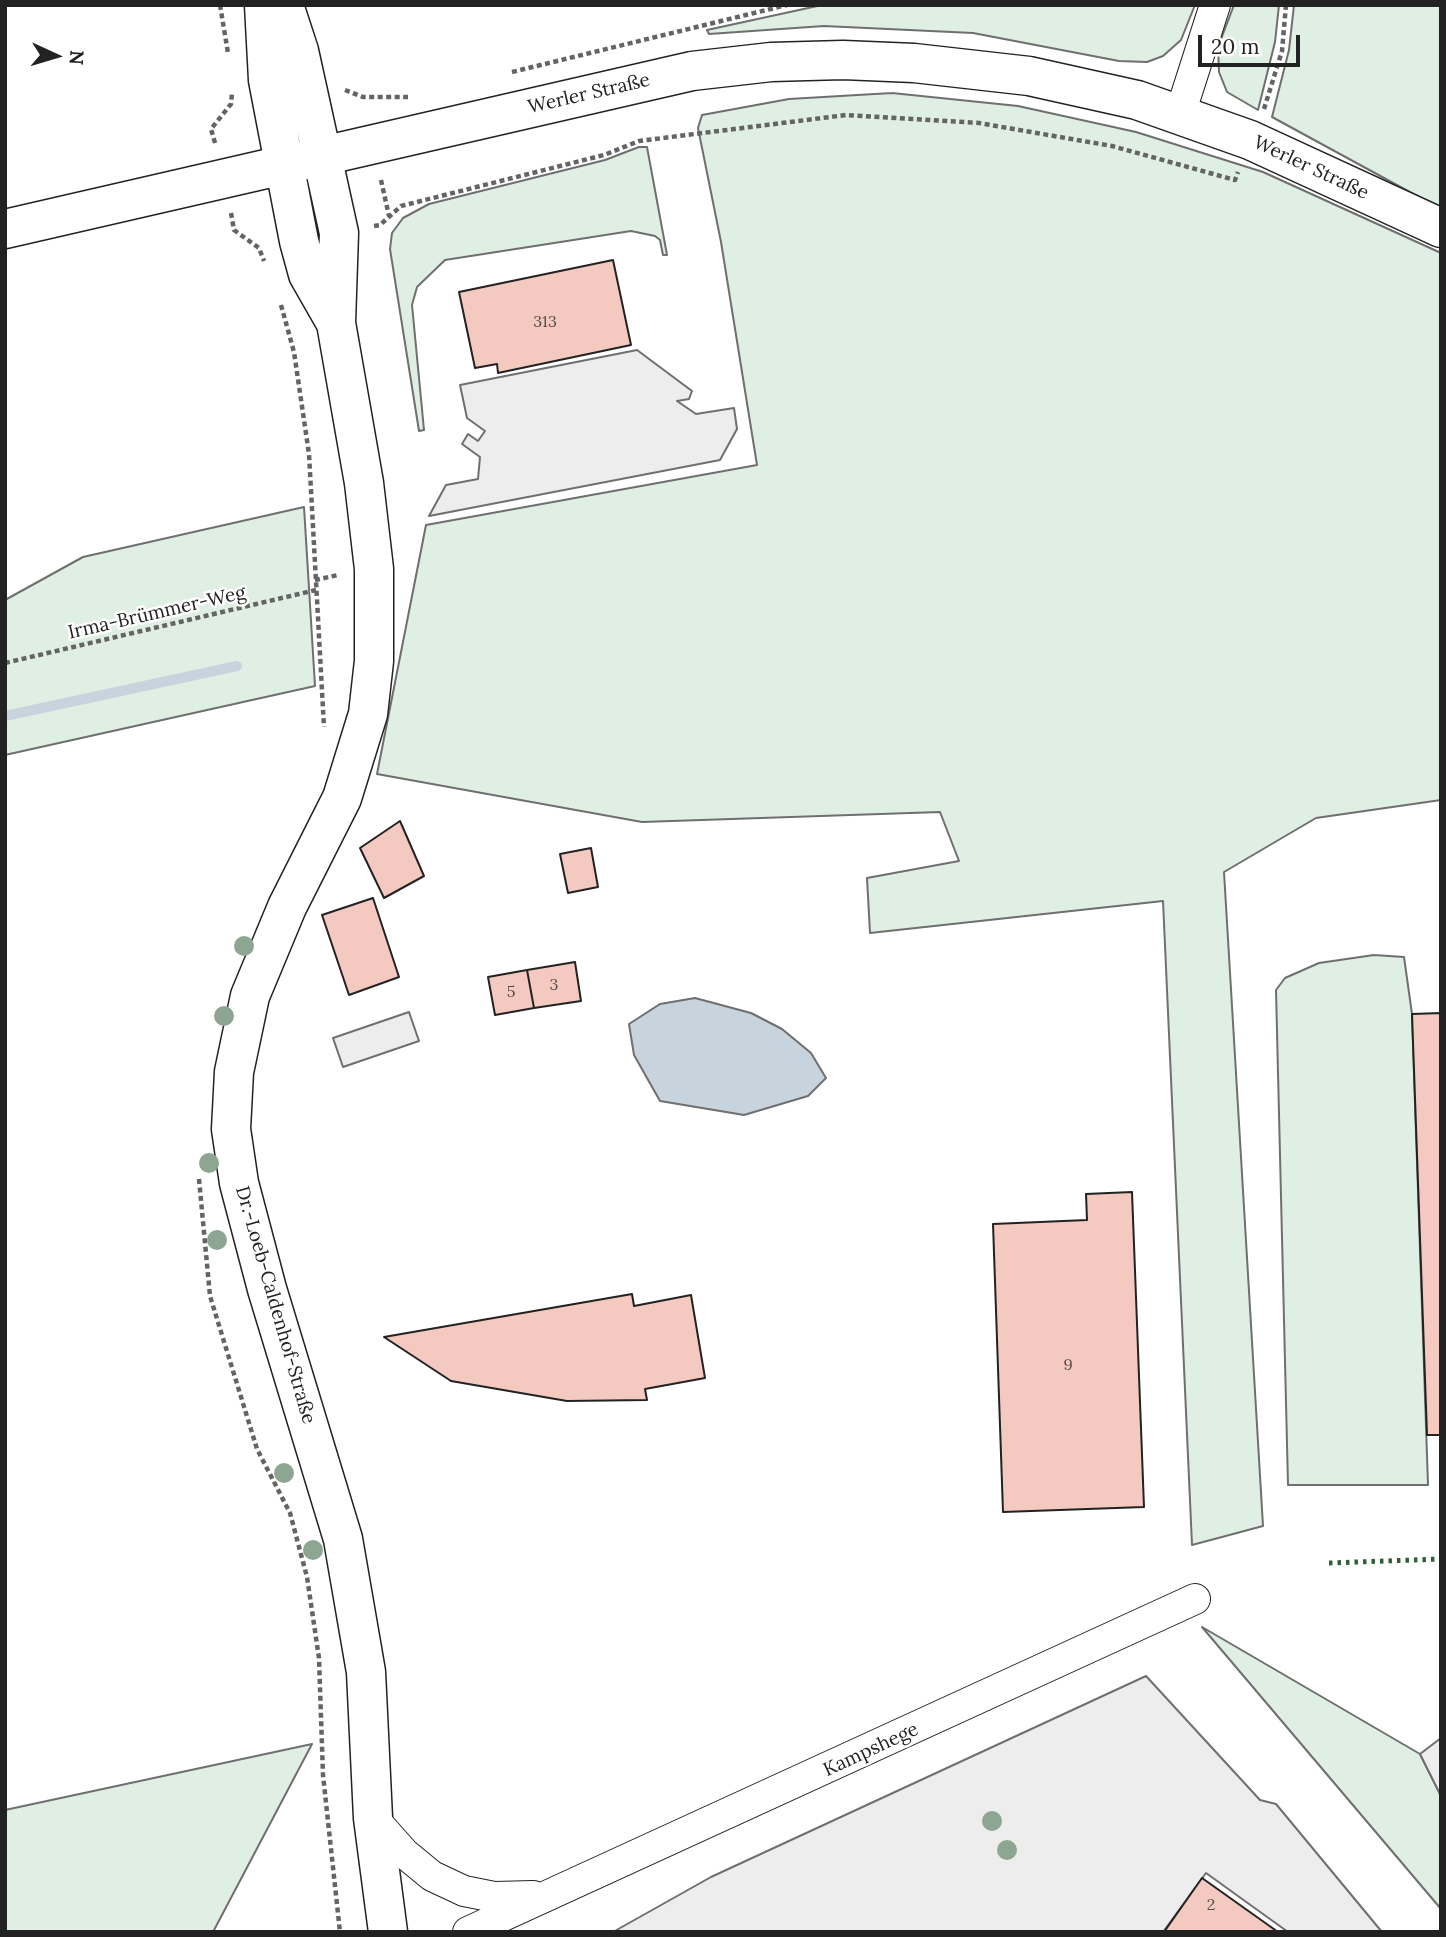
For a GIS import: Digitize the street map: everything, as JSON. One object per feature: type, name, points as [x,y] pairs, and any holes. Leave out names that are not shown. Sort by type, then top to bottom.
[{"type":"main road","name":"Dr.-Loeb-Caldenhof-Straße","points":[[264,5],[268,79],[299,241],[307,274],[335,323]]},
{"type":"main road","name":"Dr.-Loeb-Caldenhof-Straße","points":[[284,5],[299,51],[339,233],[335,323],[364,483],[374,569],[371,691],[358,756],[342,798],[287,907],[250,996],[234,1072],[231,1129],[239,1183],[267,1289],[343,1539],[366,1672],[373,1818],[388,1932]]},
{"type":"main road","name":"Werler Straße","points":[[5,229],[223,177],[322,158],[650,79],[771,62],[914,63],[1029,76],[1113,94],[1180,114],[1251,140],[1441,228]]},
{"type":"street","points":[[1180,114],[1215,5]]},
{"type":"street","name":"Kampshege","points":[[468,1932],[1195,1599]]},
{"type":"street","name":"Kampshege","points":[[373,1818],[404,1853],[432,1876],[464,1891],[494,1897],[544,1896]]},
{"type":"path","points":[[503,74],[786,5]]},
{"type":"path","points":[[339,233],[380,225],[401,206],[604,155],[639,141],[846,115],[979,123],[1112,146],[1235,180],[1273,87],[1282,51],[1286,5]]},
{"type":"path","points":[[363,97],[410,97]]},
{"type":"path","points":[[231,104],[211,129],[234,230],[259,248],[268,271]]},
{"type":"path","points":[[259,248],[299,241]]},
{"type":"path","name":"Irma-Brümmer-Weg","points":[[5,663],[316,590],[309,454],[294,352],[277,293]]},
{"type":"green space","points":[[822,5],[1195,5],[1181,40],[1163,56],[1147,62],[1119,61],[973,33],[824,26],[709,34],[707,30]]},
{"type":"green space","points":[[1234,5],[1279,5],[1275,42],[1258,110],[1227,92],[1219,72],[1218,47]]},
{"type":"green space","points":[[1294,5],[1441,5],[1441,209],[1272,117],[1289,50]]},
{"type":"green space","points":[[892,93],[1018,106],[1136,132],[1263,172],[1441,253],[1441,800],[1316,818],[1224,872],[1263,1526],[1192,1545],[1163,901],[870,933],[867,878],[959,861],[940,812],[642,822],[377,774],[426,525],[757,465],[721,242],[698,128],[702,115],[789,99]]},
{"type":"green space","points":[[639,147],[647,147],[667,255],[663,255],[660,240],[655,236],[631,231],[445,260],[417,287],[412,305],[424,430],[419,431],[390,249],[392,233],[403,218],[429,204],[605,160]]},
{"type":"green space","points":[[304,507],[315,686],[5,755],[5,600],[83,557]]},
{"type":"green space","points":[[1374,955],[1404,957],[1412,1014],[1428,1485],[1288,1485],[1276,990],[1285,978],[1319,963]]},
{"type":"green space","points":[[1202,1627],[1420,1754],[1441,1796],[1441,1909]]},
{"type":"green space","points":[[312,1744],[213,1932],[5,1932],[5,1810]]},
{"type":"shaded area","points":[[637,350],[692,391],[689,399],[677,401],[696,414],[734,408],[737,429],[720,460],[429,516],[446,485],[478,479],[480,457],[462,444],[468,434],[478,441],[485,431],[467,418],[460,385]]},
{"type":"shaded area","points":[[695,998],[751,1013],[782,1029],[811,1053],[826,1078],[808,1096],[744,1115],[660,1101],[634,1055],[629,1024],[660,1004]]},
{"type":"shaded area","points":[[409,1012],[419,1041],[343,1067],[333,1038]]},
{"type":"shaded area","points":[[1146,1676],[1260,1800],[1276,1804],[1382,1932],[1288,1932],[1206,1873],[1163,1932],[613,1932],[711,1877]]},
{"type":"shaded area","points":[[1441,1738],[1441,1796],[1420,1754]]},
{"type":"building","points":[[613,260],[631,345],[498,373],[497,364],[475,368],[459,292]]},
{"type":"building","points":[[400,821],[424,876],[384,898],[360,848]]},
{"type":"building","points":[[591,848],[598,887],[568,893],[560,854]]},
{"type":"building","points":[[373,898],[399,977],[349,995],[322,915]]},
{"type":"building","points":[[575,962],[581,1001],[534,1008],[527,970]]},
{"type":"building","points":[[527,970],[534,1008],[495,1015],[488,977]]},
{"type":"building","points":[[1441,1013],[1441,1435],[1427,1435],[1412,1014]]},
{"type":"building","points":[[1132,1192],[1144,1507],[1003,1512],[993,1224],[1087,1220],[1086,1194]]},
{"type":"building","points":[[632,1294],[634,1306],[691,1295],[705,1378],[645,1389],[647,1400],[567,1401],[451,1381],[384,1337]]},
{"type":"building","points":[[1202,1878],[1278,1932],[1164,1932]]},
{"type":"waterway","points":[[5,716],[237,666]]},
{"type":"hedge","points":[[1329,1563],[1441,1559]]}]
